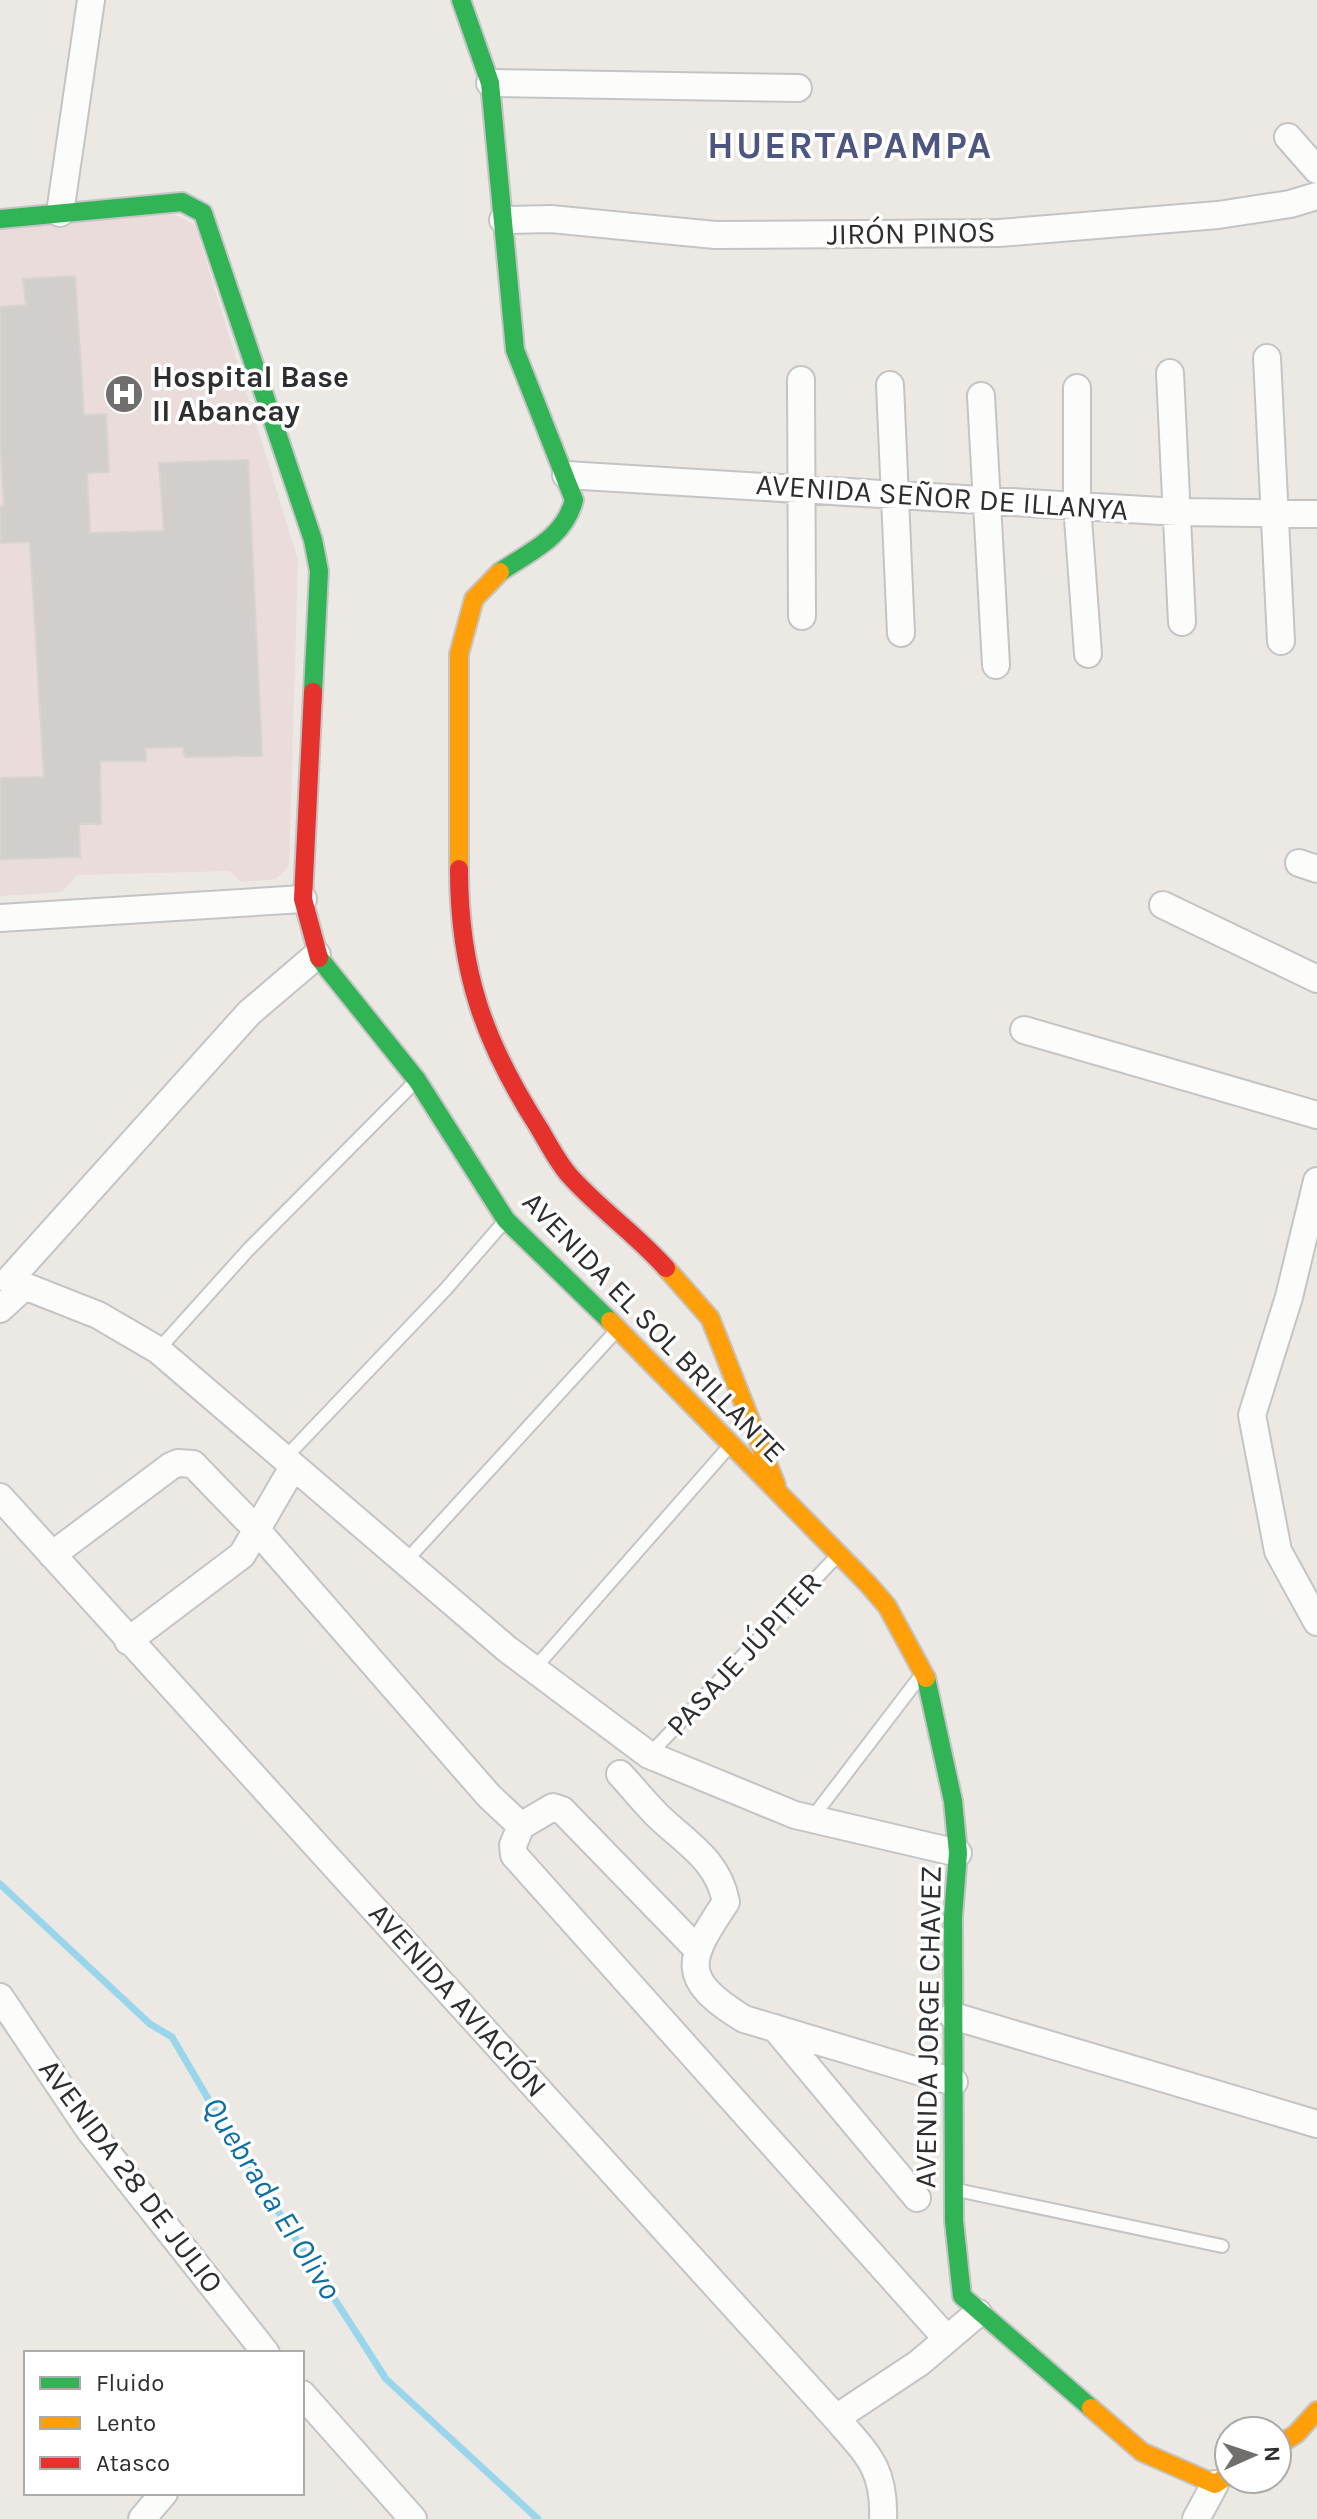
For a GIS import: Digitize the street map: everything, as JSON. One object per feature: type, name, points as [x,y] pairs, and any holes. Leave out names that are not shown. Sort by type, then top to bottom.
[{"type":"street","points":[[0,219],[60,213],[91,0]]},
{"type":"street","points":[[461,0],[490,83],[515,350],[574,500],[573,512],[550,538],[482,585],[473,601],[458,649],[459,920],[465,955],[489,1041],[504,1074],[568,1174],[647,1246],[710,1318],[781,1498]]},
{"type":"street","points":[[490,83],[798,88]]},
{"type":"street","points":[[1288,137],[1317,170]]},
{"type":"street","name":"JIRÓN PINOS","points":[[503,220],[551,219],[715,235],[999,233],[1203,216],[1290,204],[1317,196]]},
{"type":"street","name":"AVENIDA EL SOL BRILLANTE","points":[[60,213],[182,202],[203,213],[313,540],[319,571],[303,899],[317,955],[417,1080],[506,1220],[619,1329],[781,1498]]},
{"type":"street","points":[[1267,358],[1281,641]]},
{"type":"street","points":[[1170,373],[1182,622]]},
{"type":"street","points":[[801,380],[802,616]]},
{"type":"street","points":[[890,385],[901,633]]},
{"type":"street","points":[[1077,388],[1077,505],[1088,654]]},
{"type":"street","points":[[981,396],[996,665]]},
{"type":"street","name":"AVENIDA SEÑOR DE ILLANYA","points":[[566,475],[1178,512],[1317,514]]},
{"type":"street","points":[[0,918],[303,899]]},
{"type":"street","points":[[1163,905],[1317,979]]},
{"type":"street","points":[[317,955],[249,1013],[9,1280],[98,1315],[158,1350],[534,1669],[649,1755],[812,1818],[958,1853]]},
{"type":"street","points":[[1024,1030],[1317,1115]]},
{"type":"street","points":[[1317,1181],[1289,1297],[1252,1415],[1278,1551],[1317,1622]]},
{"type":"street","points":[[0,1309],[24,1287]]},
{"type":"street","points":[[52,1555],[178,1463],[193,1464],[255,1528],[489,1796],[521,1826]]},
{"type":"street","points":[[128,1641],[242,1555],[288,1463]]},
{"type":"street","name":"AVENIDA AVIACIÓN","points":[[0,1497],[836,2418],[875,2464],[884,2489],[883,2519]]},
{"type":"street","name":"AVENIDA JORGE CHAVEZ","points":[[781,1498],[887,1606],[924,1673],[934,1703],[953,1801],[958,1853],[953,1917],[954,2189],[962,2296],[1142,2452],[1213,2477]]},
{"type":"street","points":[[620,1774],[657,1815],[710,1861],[723,1882],[726,1902],[696,1948],[694,1968],[704,1987],[724,2007],[744,2019],[954,2082]]},
{"type":"street","points":[[696,1948],[562,1810],[553,1807],[521,1826],[513,1845],[514,1855],[947,2339]]},
{"type":"street","name":"AVENIDA 28 DE JULIO","points":[[2,2006],[90,2131],[264,2351]]},
{"type":"street","points":[[953,2016],[1317,2124]]},
{"type":"street","points":[[775,2028],[917,2198]]},
{"type":"street","points":[[836,2418],[919,2363],[978,2313]]},
{"type":"street","points":[[304,2396],[413,2519]]},
{"type":"street","points":[[1297,2441],[1317,2411]]},
{"type":"street","points":[[1198,2518],[1213,2494]]},
{"type":"street","points":[[142,2519],[162,2495]]},
{"type":"lane","points":[[158,1350],[280,1217],[417,1080]]},
{"type":"lane","points":[[288,1463],[506,1220]]},
{"type":"lane","points":[[405,1562],[619,1329]]},
{"type":"lane","points":[[534,1669],[730,1446]]},
{"type":"lane","name":"PASAJE JÚPITER","points":[[649,1755],[838,1554]]},
{"type":"lane","points":[[812,1818],[924,1673]]},
{"type":"lane","points":[[954,2189],[1222,2246]]},
{"type":"shaded area","name":"Hospital Base II Abancay","points":[[174,214],[195,225],[298,560],[289,866],[276,879],[242,882],[229,871],[77,875],[62,892],[0,896],[0,228]]},
{"type":"building","points":[[75,276],[84,415],[106,414],[109,472],[87,473],[90,533],[164,531],[159,463],[248,460],[262,756],[185,757],[183,747],[145,748],[146,761],[100,761],[101,824],[79,824],[80,857],[0,859],[0,778],[44,777],[30,542],[0,543],[0,506],[4,506],[0,434],[0,307],[26,305],[23,279]]},
{"type":"waterway","name":"Quebrada El Olivo","points":[[0,1884],[150,2024],[172,2037],[231,2138],[386,2379],[538,2519]]},
{"type":"traffic: fast","points":[[461,0],[490,83],[515,350],[574,500],[563,524],[554,534],[500,572]]},
{"type":"traffic: fast","points":[[0,219],[182,202],[203,213],[313,540],[319,571],[313,692]]},
{"type":"traffic: fast","points":[[319,958],[417,1080],[506,1220],[610,1321]]},
{"type":"traffic: fast","points":[[926,1678],[953,1801],[958,1853],[953,1917],[954,2221],[962,2296],[1091,2408]]},
{"type":"traffic: slow","points":[[459,869],[459,654],[474,599],[500,572]]},
{"type":"traffic: slow","points":[[666,1268],[710,1318],[776,1485]]},
{"type":"traffic: slow","points":[[610,1321],[868,1584],[887,1606],[926,1678]]},
{"type":"traffic: slow","points":[[1091,2408],[1142,2452],[1213,2483]]},
{"type":"traffic: slow","points":[[1293,2436],[1317,2411]]},
{"type":"traffic: jam","points":[[313,692],[303,899],[319,958]]},
{"type":"traffic: jam","points":[[459,869],[460,906],[470,974],[478,1005],[503,1066],[565,1170],[666,1268]]},
{"type":"place","name":"Hospital Base II Abancay","points":[[124,394]]},
{"type":"district","name":"HUERTAPAMPA","points":[[850,145]]}]
